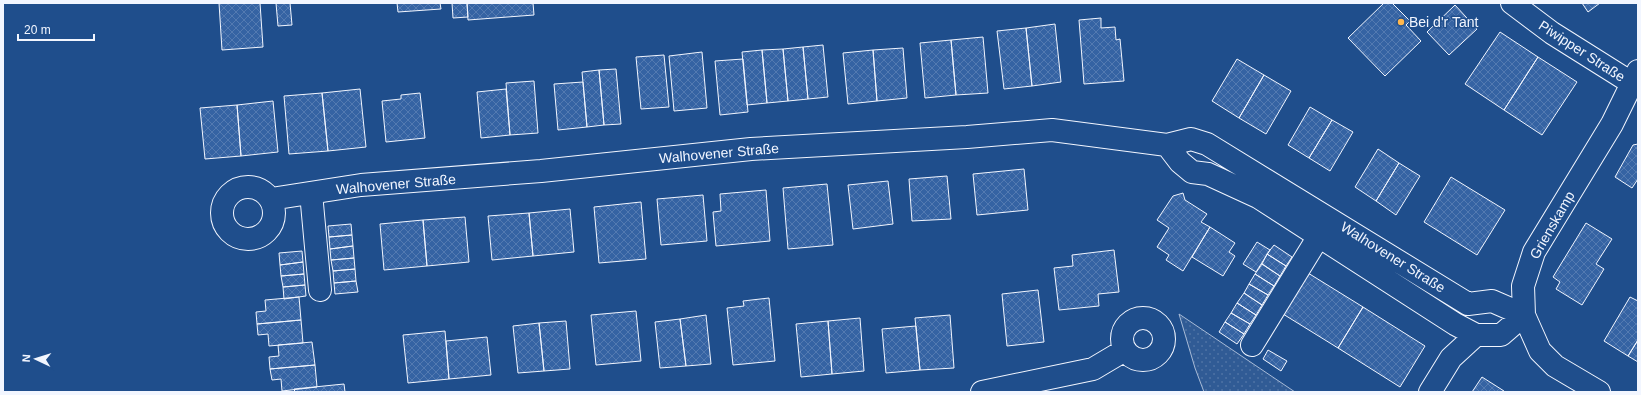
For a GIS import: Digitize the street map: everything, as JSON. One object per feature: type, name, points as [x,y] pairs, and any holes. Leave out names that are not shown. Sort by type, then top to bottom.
[{"type":"street","name":"Piwipper Straße","points":[[1512,3],[1552,33],[1636,81]]},
{"type":"street","name":"Grienskamp","points":[[1524,315],[1523,286],[1534,252],[1612,124],[1636,81]]},
{"type":"street","name":"Walhovener Straße","points":[[271,199],[361,185],[541,171],[751,149],[967,137],[1052,130],[1167,145],[1190,139],[1207,144],[1324,227],[1456,324],[1476,335]]},
{"type":"street","name":"Walhovener Straße","points":[[1167,145],[1180,162],[1192,172],[1208,174],[1324,227],[1468,304]]},
{"type":"street","points":[[310,193],[320,290]]},
{"type":"street","points":[[1252,345],[1324,227]]},
{"type":"street","points":[[1451,358],[1456,324],[1468,304],[1492,301],[1524,315],[1540,350],[1555,366],[1600,392]]},
{"type":"street","points":[[1430,392],[1451,358],[1476,335],[1501,335],[1524,315]]},
{"type":"street","points":[[982,392],[1093,369],[1125,350]]},
{"type":"shaded area","points":[[1179,314],[1295,392],[1204,392],[1195,368]]},
{"type":"building","points":[[219,3],[260,3],[263,47],[222,50]]},
{"type":"building","points":[[276,3],[290,3],[292,25],[278,26]]},
{"type":"building","points":[[397,3],[440,3],[441,9],[398,12]]},
{"type":"building","points":[[452,3],[467,3],[468,17],[453,18]]},
{"type":"building","points":[[467,3],[533,3],[534,15],[468,20]]},
{"type":"building","points":[[1384,3],[1392,3],[1410,21],[1406,25],[1421,41],[1385,76],[1348,38]]},
{"type":"building","points":[[1582,3],[1600,3],[1588,12]]},
{"type":"building","points":[[1455,5],[1477,29],[1449,55],[1427,32]]},
{"type":"building","points":[[1101,18],[1101,28],[1115,27],[1116,40],[1120,39],[1124,81],[1084,84],[1079,20]]},
{"type":"building","points":[[1055,24],[1061,82],[1032,86],[1026,28]]},
{"type":"building","points":[[1026,28],[1032,86],[1004,89],[997,31]]},
{"type":"building","points":[[1500,32],[1538,57],[1504,110],[1465,84]]},
{"type":"building","points":[[983,37],[988,93],[956,95],[951,40]]},
{"type":"building","points":[[951,40],[956,95],[925,98],[920,43]]},
{"type":"building","points":[[823,45],[828,97],[808,99],[803,47]]},
{"type":"building","points":[[803,47],[808,99],[788,101],[783,49]]},
{"type":"building","points":[[903,48],[907,98],[877,101],[873,50]]},
{"type":"building","points":[[783,49],[788,101],[767,103],[762,50]]},
{"type":"building","points":[[762,50],[767,103],[747,105],[742,52]]},
{"type":"building","points":[[873,50],[877,101],[848,104],[843,53]]},
{"type":"building","points":[[702,52],[707,108],[674,111],[669,56]]},
{"type":"building","points":[[664,55],[669,107],[641,109],[636,57]]},
{"type":"building","points":[[1538,57],[1577,82],[1542,135],[1504,110]]},
{"type":"building","points":[[743,59],[748,112],[720,115],[715,61]]},
{"type":"building","points":[[1237,59],[1264,75],[1239,118],[1212,101]]},
{"type":"building","points":[[616,69],[621,124],[604,125],[599,70]]},
{"type":"building","points":[[599,70],[604,125],[587,127],[582,72]]},
{"type":"building","points":[[1264,75],[1291,91],[1266,134],[1239,118]]},
{"type":"building","points":[[534,81],[538,133],[510,135],[506,83]]},
{"type":"building","points":[[583,82],[587,127],[558,130],[554,84]]},
{"type":"building","points":[[360,89],[366,147],[328,151],[322,93]]},
{"type":"building","points":[[506,89],[510,135],[481,138],[477,92]]},
{"type":"building","points":[[322,93],[328,151],[289,154],[284,96]]},
{"type":"building","points":[[420,93],[425,138],[386,142],[382,101],[401,99],[401,95]]},
{"type":"building","points":[[273,101],[278,152],[241,156],[237,105]]},
{"type":"building","points":[[237,105],[241,156],[205,159],[200,108]]},
{"type":"building","points":[[1310,107],[1332,120],[1309,158],[1288,145]]},
{"type":"building","points":[[1332,120],[1353,132],[1330,171],[1309,158]]},
{"type":"building","points":[[1638,144],[1638,179],[1632,188],[1615,177],[1633,145]]},
{"type":"building","points":[[1378,149],[1399,163],[1376,201],[1355,187]]},
{"type":"building","points":[[1399,163],[1420,176],[1396,215],[1376,201]]},
{"type":"building","points":[[1024,169],[1028,210],[977,215],[973,174]]},
{"type":"building","points":[[947,176],[951,219],[912,221],[909,179]]},
{"type":"building","points":[[1451,177],[1505,210],[1477,255],[1424,222]]},
{"type":"building","points":[[888,181],[893,224],[853,229],[848,185]]},
{"type":"building","points":[[827,184],[833,245],[788,249],[783,188]]},
{"type":"building","points":[[766,190],[770,241],[716,246],[713,212],[721,211],[720,194]]},
{"type":"building","points":[[1183,193],[1185,200],[1207,214],[1201,222],[1210,227],[1183,271],[1166,260],[1169,255],[1157,247],[1169,228],[1157,220],[1173,196]]},
{"type":"building","points":[[703,195],[707,241],[661,245],[657,199]]},
{"type":"building","points":[[641,202],[646,259],[599,263],[594,207]]},
{"type":"building","points":[[570,209],[574,252],[533,256],[529,213]]},
{"type":"building","points":[[529,213],[533,256],[492,260],[488,216]]},
{"type":"building","points":[[465,217],[469,262],[427,266],[423,220]]},
{"type":"building","points":[[423,220],[427,266],[384,270],[380,224]]},
{"type":"building","points":[[1586,223],[1612,239],[1596,264],[1604,269],[1582,305],[1556,289],[1560,282],[1553,277]]},
{"type":"building","points":[[351,224],[352,235],[329,237],[328,226]]},
{"type":"building","points":[[1210,227],[1235,243],[1229,252],[1235,256],[1223,276],[1192,257]]},
{"type":"building","points":[[352,235],[353,246],[330,249],[329,237]]},
{"type":"building","points":[[1257,242],[1270,250],[1256,272],[1243,264]]},
{"type":"building","points":[[1274,245],[1292,257],[1286,266],[1267,254]]},
{"type":"building","points":[[353,246],[354,258],[331,260],[330,249]]},
{"type":"building","points":[[1114,250],[1119,292],[1098,294],[1099,306],[1059,310],[1054,268],[1073,266],[1072,255]]},
{"type":"building","points":[[302,251],[303,262],[280,265],[279,253]]},
{"type":"building","points":[[1267,254],[1286,266],[1280,276],[1262,264]]},
{"type":"building","points":[[354,258],[355,269],[333,271],[331,260]]},
{"type":"building","points":[[303,262],[304,274],[281,276],[280,265]]},
{"type":"building","points":[[1262,264],[1280,276],[1274,286],[1255,274]]},
{"type":"building","points":[[355,269],[356,281],[334,283],[333,271]]},
{"type":"building","points":[[1308,273],[1363,307],[1338,348],[1283,314]]},
{"type":"building","points":[[304,274],[305,285],[283,287],[281,276]]},
{"type":"building","points":[[1255,274],[1274,286],[1268,295],[1249,284]]},
{"type":"building","points":[[356,281],[358,292],[335,294],[334,283]]},
{"type":"building","points":[[1249,284],[1268,295],[1262,305],[1244,293]]},
{"type":"building","points":[[305,285],[306,296],[284,299],[283,287]]},
{"type":"building","points":[[1038,290],[1044,342],[1007,346],[1002,294]]},
{"type":"building","points":[[1244,293],[1262,305],[1256,315],[1237,303]]},
{"type":"building","points":[[299,297],[301,320],[257,324],[256,312],[266,311],[265,300]]},
{"type":"building","points":[[1630,297],[1638,301],[1638,340],[1628,356],[1604,341]]},
{"type":"building","points":[[769,298],[775,361],[733,365],[727,308],[744,306],[743,301]]},
{"type":"building","points":[[1237,303],[1256,315],[1250,324],[1231,313]]},
{"type":"building","points":[[1363,307],[1425,346],[1400,387],[1338,348]]},
{"type":"building","points":[[636,311],[641,361],[596,365],[591,315]]},
{"type":"building","points":[[1231,313],[1250,324],[1244,334],[1225,322]]},
{"type":"building","points":[[706,315],[711,364],[686,366],[680,319]]},
{"type":"building","points":[[950,315],[954,368],[920,370],[915,318]]},
{"type":"building","points":[[860,318],[864,371],[832,374],[828,321]]},
{"type":"building","points":[[680,319],[686,366],[660,368],[655,322]]},
{"type":"building","points":[[301,320],[303,343],[269,346],[268,334],[258,335],[257,324]]},
{"type":"building","points":[[566,321],[570,369],[544,371],[539,323]]},
{"type":"building","points":[[828,321],[832,374],[801,377],[796,324]]},
{"type":"building","points":[[1225,322],[1244,334],[1237,344],[1219,332]]},
{"type":"building","points":[[539,323],[544,371],[518,373],[513,326]]},
{"type":"building","points":[[916,326],[920,370],[886,373],[882,329]]},
{"type":"building","points":[[445,331],[449,379],[408,383],[403,335]]},
{"type":"building","points":[[487,337],[491,375],[449,379],[446,341]]},
{"type":"building","points":[[1638,340],[1638,362],[1628,356]]},
{"type":"building","points":[[312,342],[315,365],[270,369],[269,357],[279,356],[278,345]]},
{"type":"building","points":[[1268,350],[1287,361],[1281,371],[1263,359]]},
{"type":"building","points":[[315,365],[317,387],[282,391],[281,379],[272,380],[270,369]]},
{"type":"building","points":[[1482,377],[1504,391],[1472,392]]},
{"type":"building","points":[[344,384],[345,392],[295,392],[294,389]]},
{"type":"place","name":"Bei d'r Tant","points":[[1401,22]]}]
